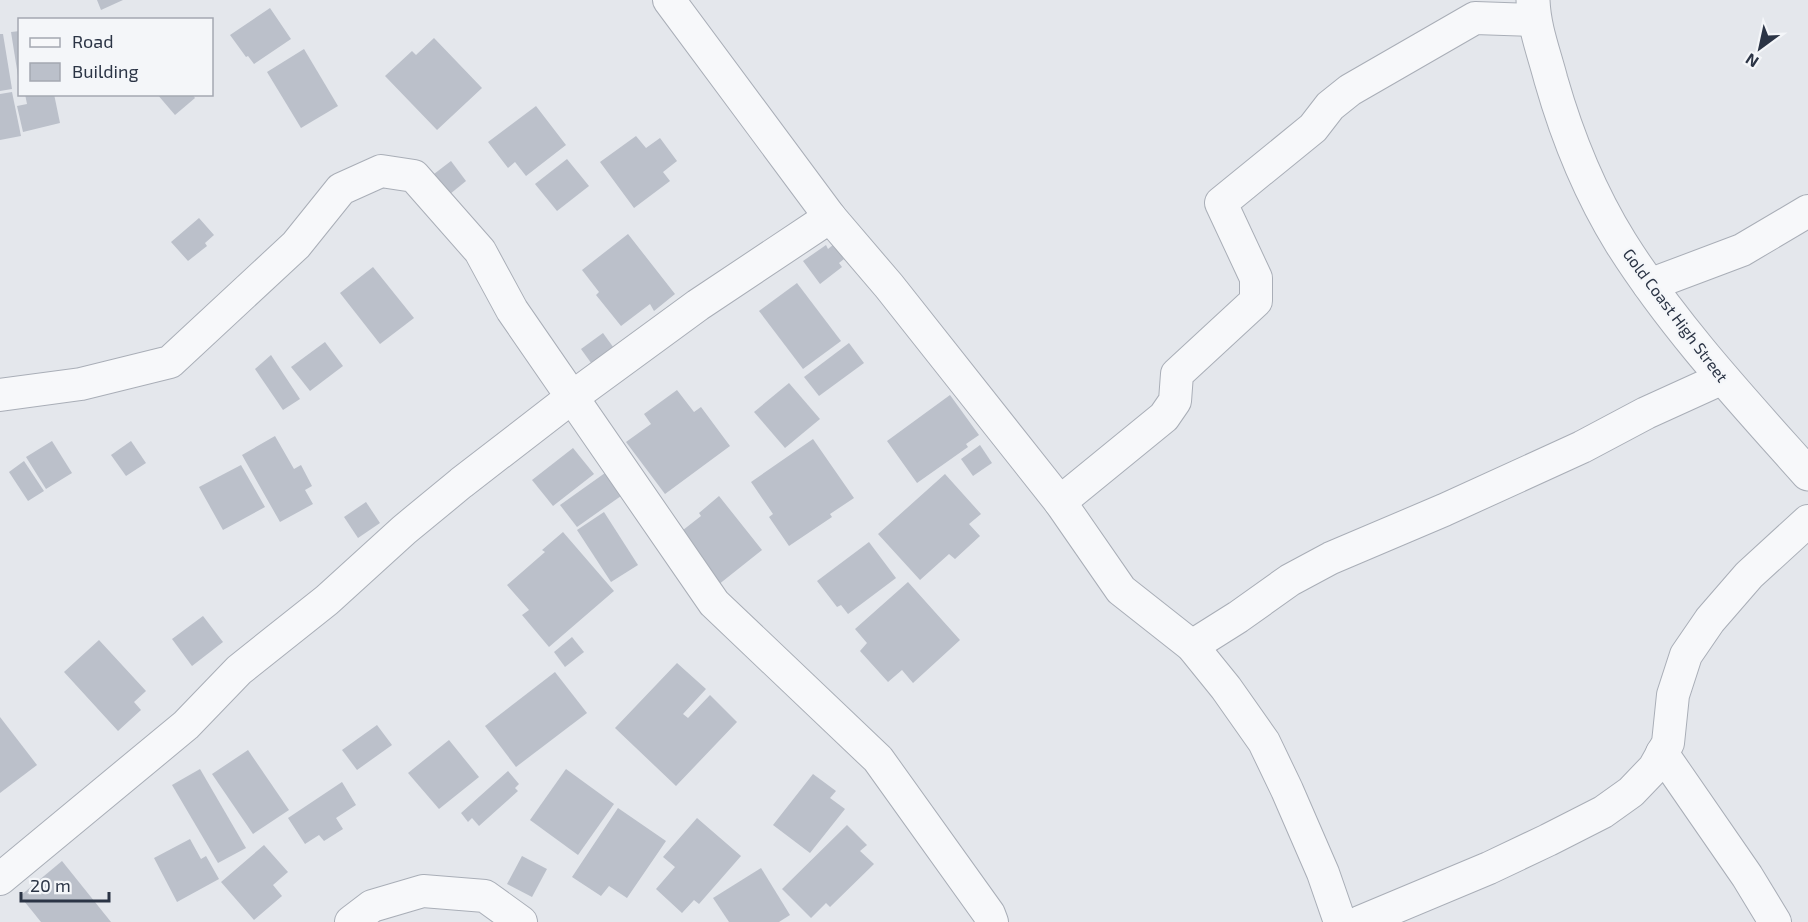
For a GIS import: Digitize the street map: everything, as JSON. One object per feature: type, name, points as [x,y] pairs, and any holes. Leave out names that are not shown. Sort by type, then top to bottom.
[{"type":"street","points":[[669,0],[830,218],[889,286],[1060,502],[1122,590],[1192,646],[1226,688],[1264,742],[1323,873],[1340,922]]},
{"type":"street","points":[[1060,502],[1164,417],[1175,401],[1176,374],[1256,301],[1256,278],[1221,203],[1313,128],[1330,106],[1350,90],[1475,18],[1534,10]]},
{"type":"street","name":"Gold Coast High Street","points":[[1534,10],[1560,109],[1588,179],[1620,241],[1649,285],[1722,378],[1808,474]]},
{"type":"street","points":[[0,395],[81,384],[170,362],[296,244],[341,189],[381,171],[414,176],[480,250],[512,310],[714,603],[878,759],[989,914],[992,922]]},
{"type":"street","points":[[1649,285],[1742,250],[1808,211]]},
{"type":"street","points":[[0,879],[186,725],[239,670],[327,600],[404,530],[571,398],[698,305],[830,218]]},
{"type":"street","points":[[1192,646],[1290,580],[1331,558],[1444,510],[1582,447],[1646,413],[1722,378]]},
{"type":"street","points":[[1360,922],[1489,868],[1604,812],[1632,792],[1654,768],[1668,743],[1673,695],[1686,655],[1710,620],[1749,574],[1808,521]]},
{"type":"street","points":[[1662,753],[1747,876],[1775,922]]},
{"type":"street","points":[[351,922],[372,906],[423,891],[485,896],[521,922]]},
{"type":"building","points":[[97,0],[123,0],[101,10]]},
{"type":"building","points":[[270,8],[291,39],[254,64],[230,35]]},
{"type":"building","points":[[18,31],[18,76],[11,32]]},
{"type":"building","points":[[0,34],[3,34],[12,89],[0,91]]},
{"type":"building","points":[[434,38],[482,88],[437,130],[385,76],[412,51],[416,55]]},
{"type":"building","points":[[304,49],[338,106],[301,128],[267,72]]},
{"type":"building","points":[[12,92],[21,136],[0,140],[0,94]]},
{"type":"building","points":[[25,96],[54,96],[60,123],[23,132],[17,106],[27,104]]},
{"type":"building","points":[[159,96],[194,96],[195,98],[175,115]]},
{"type":"building","points":[[536,106],[566,145],[526,176],[515,162],[508,168],[488,142]]},
{"type":"building","points":[[636,136],[646,148],[660,138],[677,161],[663,172],[670,181],[634,208],[600,162]]},
{"type":"building","points":[[567,159],[589,186],[557,211],[535,184]]},
{"type":"building","points":[[451,161],[466,181],[450,194],[434,174]]},
{"type":"building","points":[[199,218],[214,235],[205,243],[207,246],[188,261],[171,242]]},
{"type":"building","points":[[628,234],[675,294],[654,311],[650,304],[621,326],[596,295],[599,292],[582,270]]},
{"type":"building","points":[[826,245],[828,249],[833,245],[844,259],[839,263],[842,267],[820,284],[803,261]]},
{"type":"building","points":[[373,267],[414,318],[380,344],[340,293]]},
{"type":"building","points":[[797,283],[841,341],[803,369],[759,311]]},
{"type":"building","points":[[603,333],[616,351],[594,367],[581,349]]},
{"type":"building","points":[[325,342],[343,366],[310,391],[291,367]]},
{"type":"building","points":[[849,343],[864,363],[819,396],[804,377]]},
{"type":"building","points":[[271,355],[300,399],[283,410],[255,369]]},
{"type":"building","points":[[789,383],[820,419],[785,448],[754,412]]},
{"type":"building","points":[[677,390],[694,412],[701,407],[730,446],[665,494],[626,442],[651,424],[644,414]]},
{"type":"building","points":[[950,395],[979,435],[966,444],[968,447],[917,483],[887,441]]},
{"type":"building","points":[[275,436],[294,469],[301,465],[312,486],[305,490],[313,504],[280,522],[242,455]]},
{"type":"building","points":[[813,439],[854,498],[830,514],[832,517],[789,546],[769,517],[773,514],[751,482]]},
{"type":"building","points":[[52,441],[72,473],[46,489],[26,457]]},
{"type":"building","points":[[131,441],[146,463],[126,476],[111,455]]},
{"type":"building","points":[[980,445],[992,463],[973,476],[961,459]]},
{"type":"building","points":[[573,448],[594,474],[553,506],[532,480]]},
{"type":"building","points":[[24,461],[44,491],[28,501],[9,472]]},
{"type":"building","points":[[241,465],[265,507],[223,530],[199,487]]},
{"type":"building","points":[[605,473],[621,496],[577,527],[560,505]]},
{"type":"building","points":[[945,474],[981,514],[969,524],[980,536],[955,559],[949,554],[920,580],[878,534]]},
{"type":"building","points":[[719,496],[762,550],[718,585],[678,534],[701,516],[699,513]]},
{"type":"building","points":[[366,502],[380,523],[358,538],[344,517]]},
{"type":"building","points":[[604,512],[638,565],[611,582],[577,530]]},
{"type":"building","points":[[563,532],[614,591],[549,647],[522,615],[529,610],[507,585],[545,552],[542,550]]},
{"type":"building","points":[[869,542],[896,578],[848,614],[841,605],[837,607],[817,581]]},
{"type":"building","points":[[908,582],[960,640],[913,683],[902,670],[888,682],[860,651],[867,643],[855,629]]},
{"type":"building","points":[[203,616],[223,642],[192,666],[172,639]]},
{"type":"building","points":[[572,637],[584,652],[565,667],[554,652]]},
{"type":"building","points":[[99,640],[146,691],[134,702],[141,710],[118,731],[64,672]]},
{"type":"building","points":[[677,663],[706,689],[683,714],[688,718],[710,695],[737,722],[676,786],[615,728]]},
{"type":"building","points":[[555,672],[587,713],[516,767],[485,726]]},
{"type":"building","points":[[0,717],[37,765],[0,793]]},
{"type":"building","points":[[377,725],[392,745],[357,770],[342,750]]},
{"type":"building","points":[[449,740],[479,777],[439,809],[408,773]]},
{"type":"building","points":[[248,750],[289,810],[253,834],[212,774]]},
{"type":"building","points":[[200,769],[246,848],[218,863],[172,785]]},
{"type":"building","points":[[566,769],[614,804],[578,855],[530,820]]},
{"type":"building","points":[[508,771],[519,784],[515,788],[518,791],[479,826],[472,818],[468,822],[461,813]]},
{"type":"building","points":[[813,774],[836,791],[830,798],[845,809],[810,853],[773,825]]},
{"type":"building","points":[[342,782],[356,805],[336,818],[343,829],[324,841],[319,835],[305,844],[288,818]]},
{"type":"building","points":[[618,808],[666,841],[627,898],[609,886],[601,896],[572,877]]},
{"type":"building","points":[[697,818],[741,856],[699,904],[694,900],[682,913],[656,889],[675,867],[663,857]]},
{"type":"building","points":[[847,825],[867,845],[860,851],[874,864],[830,907],[826,903],[811,918],[782,889]]},
{"type":"building","points":[[190,839],[201,859],[206,856],[219,879],[177,902],[154,858]]},
{"type":"building","points":[[264,845],[288,872],[273,885],[282,896],[254,920],[221,882]]},
{"type":"building","points":[[522,856],[547,869],[532,897],[507,884]]},
{"type":"building","points":[[62,861],[111,922],[41,922],[20,896]]},
{"type":"building","points":[[761,868],[790,915],[779,922],[729,922],[713,898]]}]
